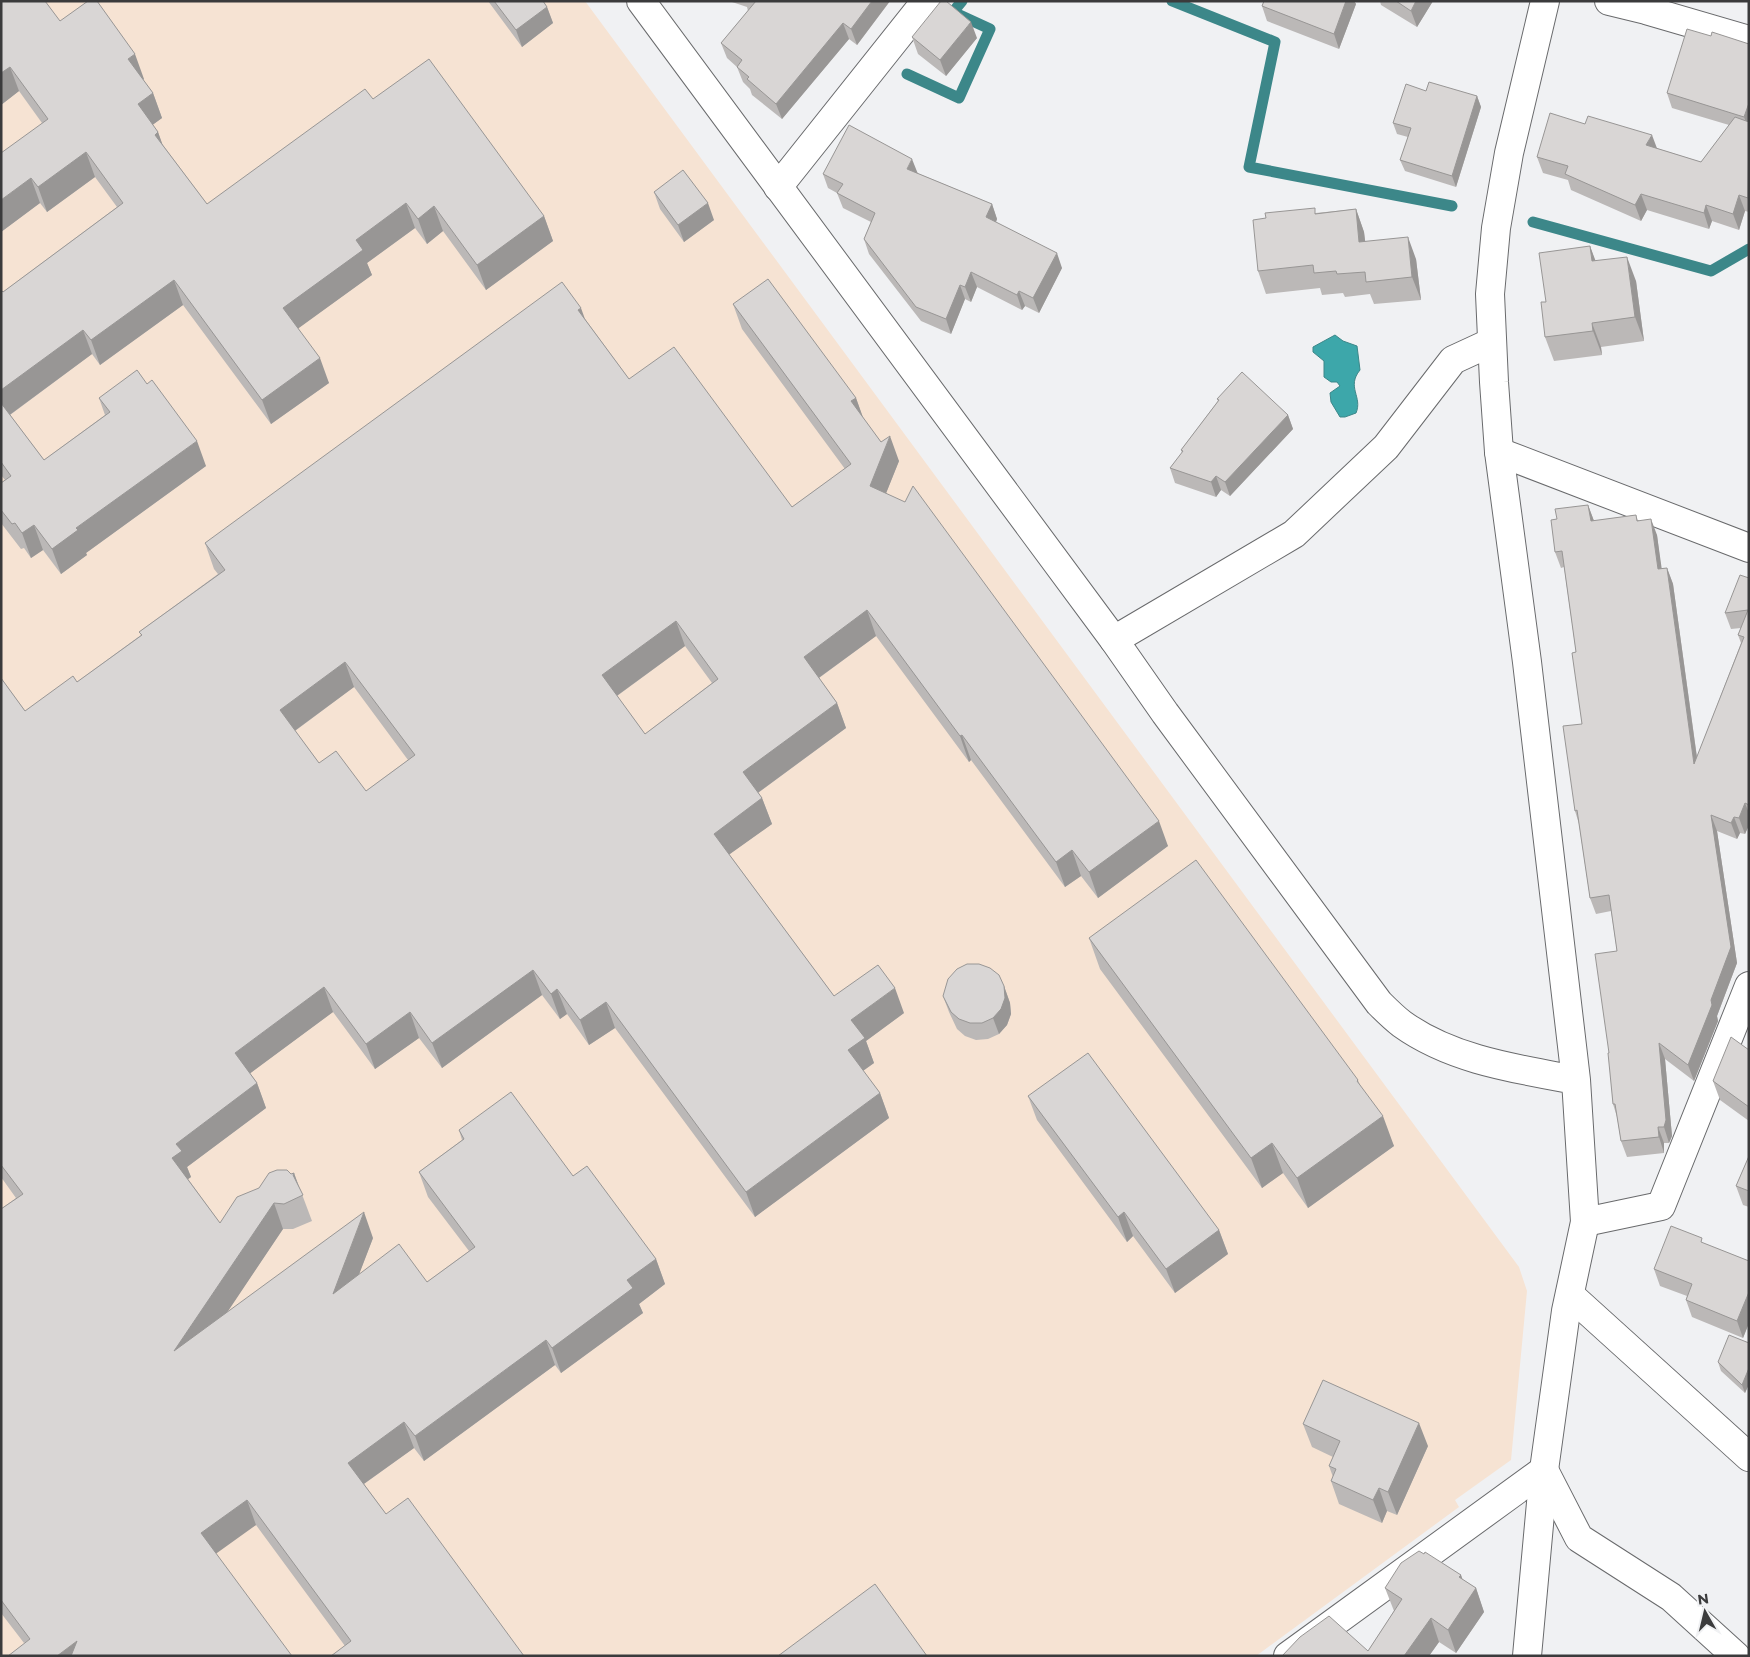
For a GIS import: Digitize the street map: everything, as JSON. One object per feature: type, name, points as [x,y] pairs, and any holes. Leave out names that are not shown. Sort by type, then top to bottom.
[{"type":"street","points":[[641,1],[1114,640],[1165,713],[1379,1003],[1401,1023],[1425,1038],[1460,1052],[1507,1067],[1576,1080]]},
{"type":"street","points":[[778,187],[926,1]]},
{"type":"street","points":[[1527,1656],[1544,1470],[1570,1295],[1584,1222],[1576,1080],[1527,662],[1500,452],[1490,294],[1496,228],[1509,154],[1545,1]]},
{"type":"street","points":[[1609,1],[1749,40]]},
{"type":"street","points":[[1114,640],[1294,534],[1386,447],[1453,360],[1492,342]]},
{"type":"street","points":[[1500,452],[1749,548]]},
{"type":"street","points":[[1584,1222],[1661,1206],[1749,986]]},
{"type":"street","points":[[1570,1295],[1749,1457]]},
{"type":"street","points":[[1288,1656],[1544,1470]]},
{"type":"street","points":[[1544,1470],[1579,1538],[1672,1597],[1736,1656]]},
{"type":"shaded area","points":[[1,1],[585,1],[1519,1267],[1527,1291],[1511,1460],[1455,1500],[1459,1507],[1256,1656],[1,1656]]},
{"type":"water","points":[[1335,335],[1343,341],[1357,346],[1360,370],[1354,382],[1358,407],[1356,413],[1345,417],[1340,417],[1331,402],[1330,393],[1340,386],[1337,382],[1331,382],[1324,377],[1324,361],[1313,352],[1313,347]]},
{"type":"building","points":[[1,1],[45,1],[60,21],[88,1],[97,1],[135,54],[128,59],[153,93],[138,104],[158,132],[155,135],[207,204],[365,89],[373,99],[429,59],[544,216],[477,265],[434,206],[418,219],[406,203],[356,240],[363,250],[283,308],[320,358],[262,400],[174,280],[91,340],[83,330],[1,390],[1,290],[3,292],[123,203],[86,152],[38,187],[31,178],[1,200],[1,153],[48,119],[10,67],[1,73]]},
{"type":"building","points":[[494,1],[543,1],[547,7],[516,30]]},
{"type":"building","points":[[756,1],[872,1],[851,29],[843,23],[776,104],[747,79],[749,77],[737,67],[742,60],[721,43]]},
{"type":"building","points":[[941,1],[946,1],[971,22],[940,60],[912,37]]},
{"type":"building","points":[[1264,1],[1346,1],[1334,34],[1262,6]]},
{"type":"building","points":[[1396,1],[1416,1],[1411,11]]},
{"type":"building","points":[[1687,29],[1711,36],[1712,32],[1749,44],[1749,103],[1744,117],[1667,93]]},
{"type":"building","points":[[1429,82],[1477,96],[1452,176],[1400,160],[1411,128],[1393,123],[1406,84],[1426,91]]},
{"type":"building","points":[[1550,113],[1585,124],[1588,116],[1652,135],[1646,145],[1701,162],[1735,117],[1749,122],[1748,198],[1739,195],[1733,214],[1706,205],[1704,213],[1641,194],[1635,205],[1565,174],[1568,166],[1537,157]]},
{"type":"building","points":[[849,125],[912,159],[907,169],[992,204],[986,217],[1057,253],[1033,298],[1019,291],[1017,295],[971,272],[965,287],[960,285],[946,319],[916,307],[864,239],[875,213],[837,193],[843,184],[823,174]]},
{"type":"building","points":[[683,170],[708,203],[678,225],[654,192]]},
{"type":"building","points":[[1315,208],[1315,214],[1356,209],[1359,242],[1408,237],[1412,277],[1366,282],[1365,272],[1337,274],[1336,271],[1314,273],[1313,265],[1258,271],[1253,220],[1266,218],[1265,213]]},
{"type":"building","points":[[1590,246],[1592,261],[1627,257],[1635,317],[1592,323],[1593,331],[1545,337],[1541,302],[1546,302],[1539,253]]},
{"type":"building","points":[[768,279],[856,398],[851,401],[881,442],[890,436],[870,486],[905,502],[913,486],[1159,821],[1089,872],[1072,850],[1056,862],[867,610],[804,657],[837,703],[743,772],[762,798],[714,834],[834,996],[878,965],[895,988],[851,1020],[865,1038],[848,1050],[880,1093],[746,1192],[606,1002],[580,1020],[557,989],[551,994],[533,970],[432,1043],[410,1012],[366,1044],[324,987],[235,1053],[257,1083],[176,1144],[182,1151],[172,1158],[220,1223],[237,1197],[259,1188],[269,1173],[277,1170],[287,1170],[291,1174],[294,1173],[293,1175],[303,1195],[284,1204],[274,1203],[174,1351],[364,1212],[333,1294],[399,1244],[427,1282],[475,1247],[419,1172],[464,1139],[459,1130],[511,1092],[573,1176],[587,1166],[656,1259],[627,1280],[633,1288],[552,1348],[546,1340],[415,1436],[404,1422],[348,1463],[386,1514],[408,1498],[524,1656],[331,1656],[351,1641],[247,1500],[201,1533],[292,1656],[71,1656],[77,1641],[57,1656],[8,1656],[30,1639],[1,1600],[1,1209],[23,1194],[1,1165],[1,678],[25,711],[73,676],[77,682],[142,635],[139,632],[225,570],[205,543],[562,282],[581,308],[578,310],[629,379],[674,347],[792,507],[851,464],[733,304]],"holes":[[[676,621],[718,679],[645,734],[602,675]],[[345,662],[415,755],[366,791],[336,751],[319,763],[280,710]]]},
{"type":"building","points":[[137,370],[147,384],[152,380],[197,441],[76,528],[78,530],[52,549],[34,525],[22,533],[15,523],[12,524],[1,510],[1,483],[11,476],[1,462],[1,403],[44,460],[110,412],[99,398]]},
{"type":"building","points":[[1242,372],[1288,415],[1225,482],[1216,476],[1211,482],[1170,468],[1183,451],[1181,450],[1219,400],[1217,399]]},
{"type":"building","points":[[1588,505],[1591,521],[1636,515],[1637,521],[1651,519],[1658,569],[1667,568],[1694,764],[1744,637],[1738,635],[1748,610],[1725,613],[1740,575],[1749,578],[1749,805],[1745,803],[1739,818],[1734,817],[1731,823],[1711,815],[1731,947],[1711,1000],[1712,1005],[1688,1065],[1659,1043],[1666,1120],[1664,1127],[1658,1127],[1659,1137],[1621,1141],[1615,1104],[1613,1104],[1609,1053],[1595,954],[1617,951],[1609,895],[1590,898],[1577,810],[1575,811],[1563,726],[1582,724],[1572,653],[1576,652],[1562,551],[1555,552],[1551,520],[1557,519],[1555,509]]},
{"type":"building","points":[[1196,860],[1383,1116],[1297,1178],[1272,1143],[1251,1158],[1089,938]]},
{"type":"building","points":[[967,964],[979,964],[990,968],[999,975],[1004,986],[1005,998],[1001,1009],[993,1018],[982,1023],[970,1023],[959,1019],[951,1012],[943,996],[948,979],[957,969]]},
{"type":"building","points":[[1731,1037],[1749,1050],[1749,1107],[1713,1081]]},
{"type":"building","points":[[1088,1053],[1219,1230],[1166,1269],[1124,1212],[1118,1217],[1028,1096]]},
{"type":"building","points":[[1749,1156],[1749,1191],[1736,1186]]},
{"type":"building","points":[[1671,1226],[1702,1238],[1701,1242],[1749,1261],[1749,1292],[1737,1321],[1686,1300],[1692,1284],[1654,1269]]},
{"type":"building","points":[[1729,1335],[1749,1343],[1749,1368],[1742,1385],[1718,1362]]},
{"type":"building","points":[[1323,1380],[1419,1423],[1388,1492],[1379,1488],[1373,1500],[1331,1481],[1336,1469],[1329,1466],[1340,1441],[1303,1424]]},
{"type":"building","points":[[1419,1551],[1424,1554],[1425,1552],[1461,1575],[1459,1577],[1476,1588],[1448,1630],[1431,1618],[1404,1656],[1282,1656],[1300,1637],[1329,1616],[1368,1651],[1402,1599],[1385,1588],[1401,1563]]},
{"type":"building","points":[[875,1584],[927,1656],[778,1656]]},
{"type":"waterway","points":[[907,74],[959,98],[990,29],[953,12],[962,1]]},
{"type":"waterway","points":[[1172,1],[1275,42],[1249,167],[1452,206]]},
{"type":"waterway","points":[[1533,222],[1711,271],[1749,249]]}]
